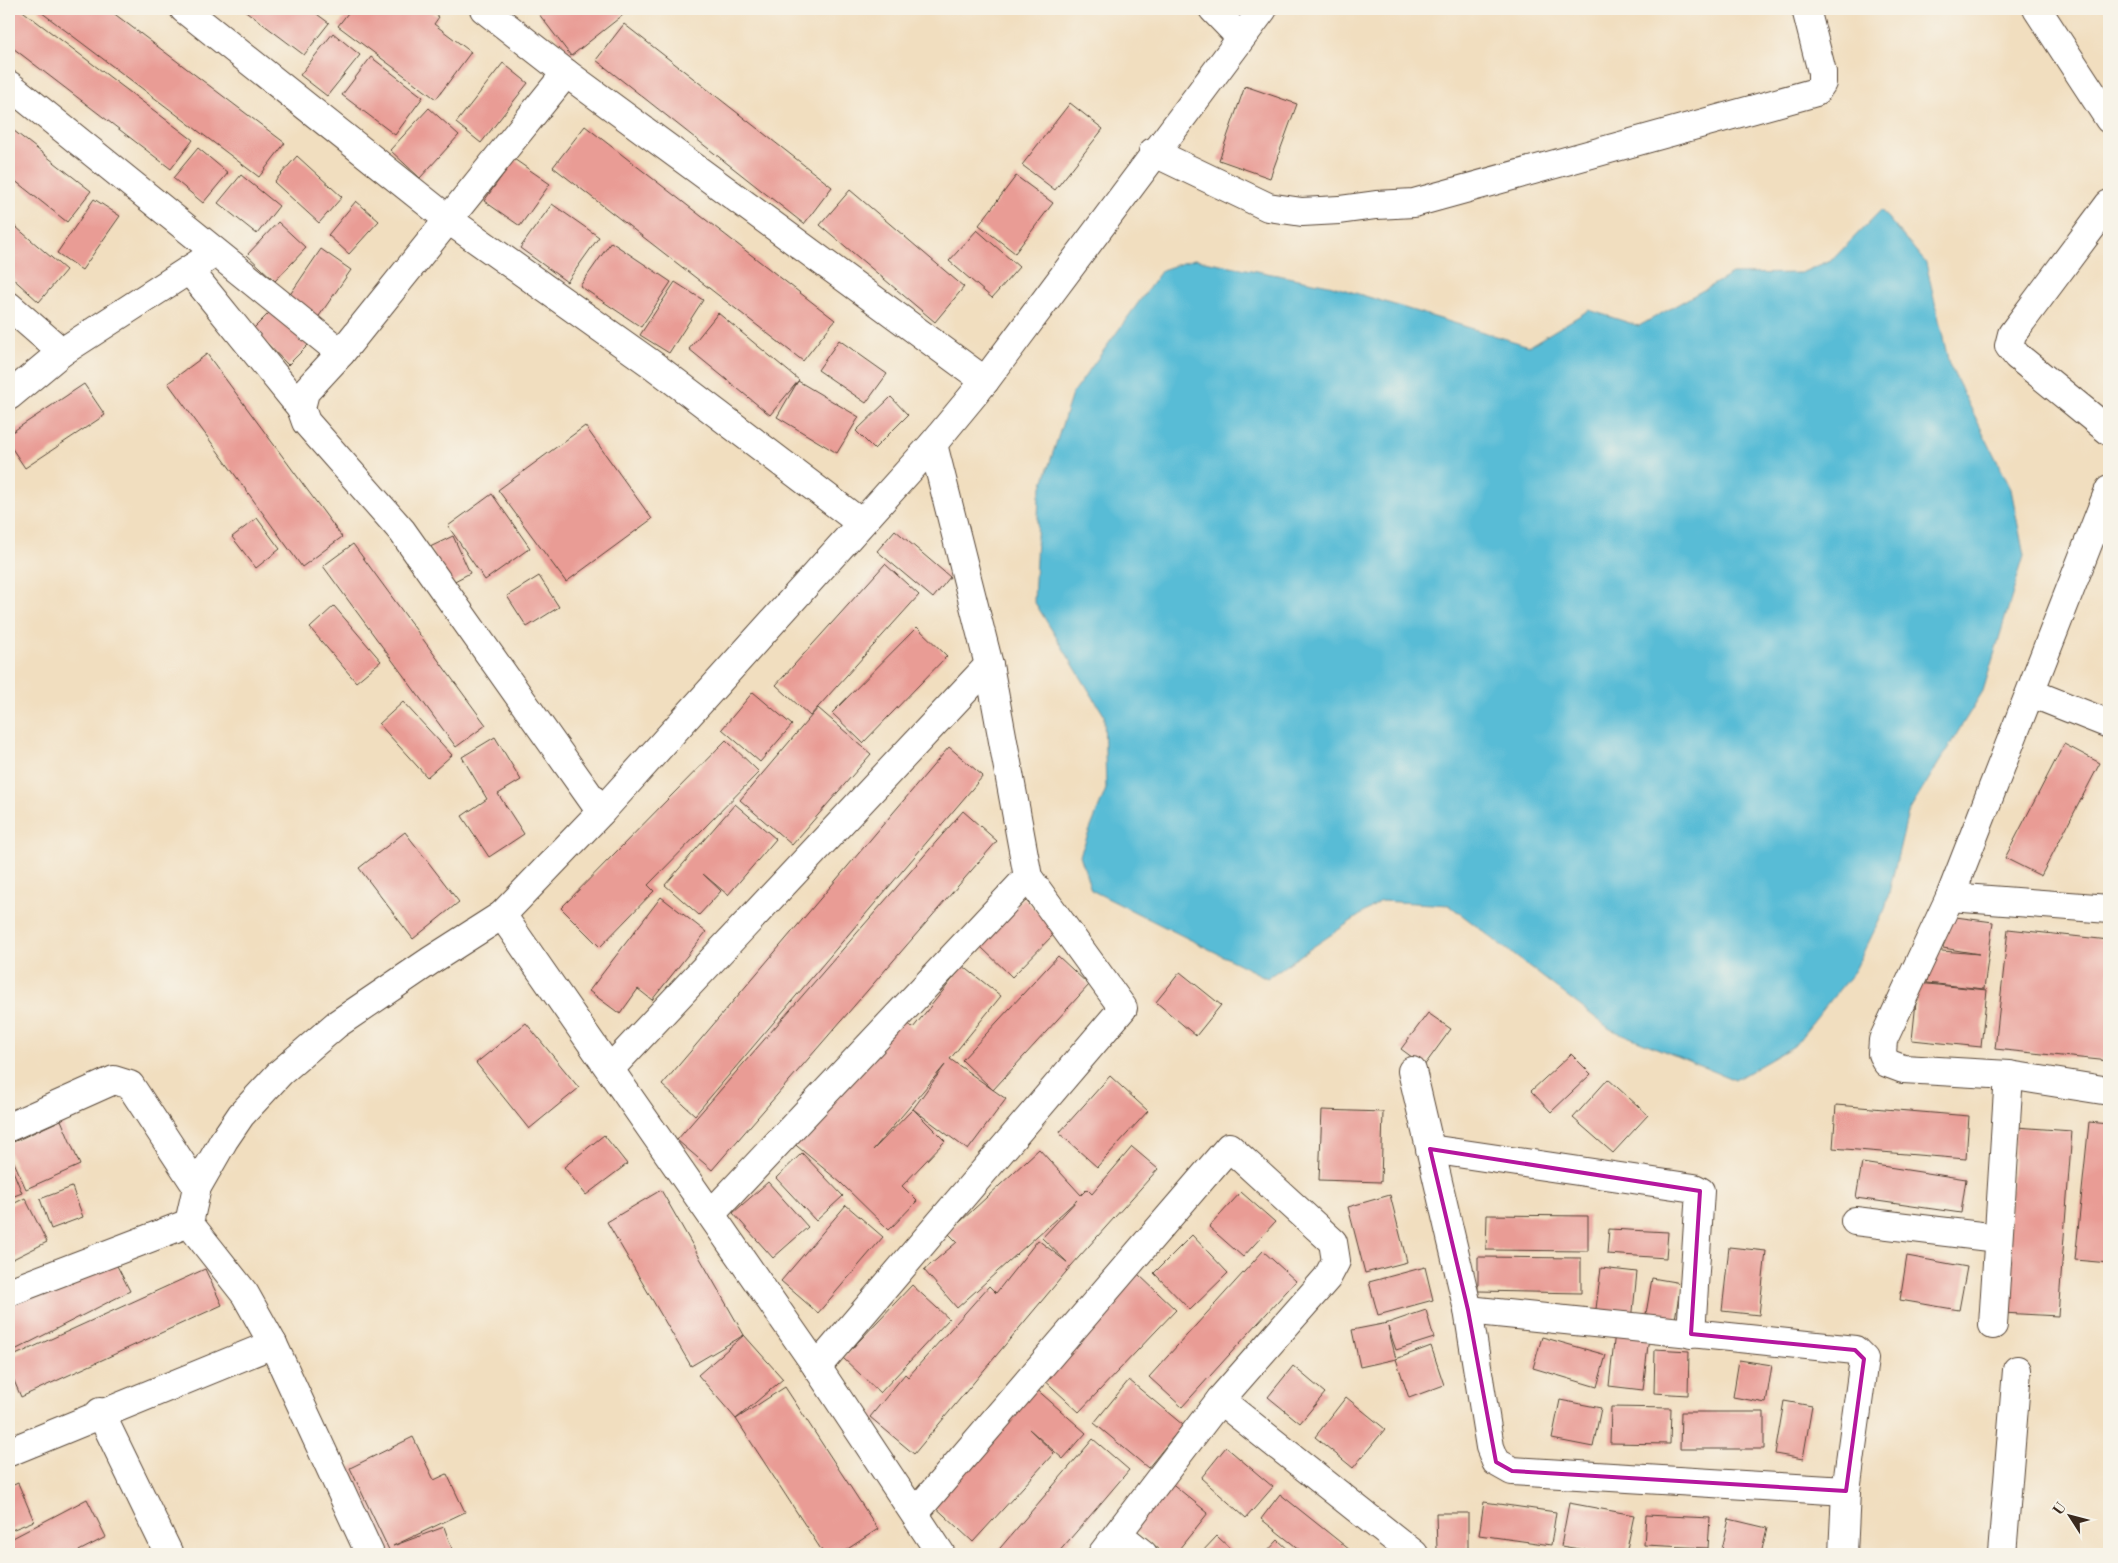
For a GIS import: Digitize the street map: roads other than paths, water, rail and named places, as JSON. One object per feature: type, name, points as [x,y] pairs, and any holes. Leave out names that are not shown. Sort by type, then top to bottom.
[{"type":"street","points":[[184,9],[449,220],[653,365],[861,523]]},
{"type":"street","points":[[1213,9],[1240,37]]},
{"type":"street","points":[[189,1223],[197,1187],[241,1115],[280,1073],[337,1024],[502,915],[602,812],[933,444],[985,380],[1153,152],[1263,9]]},
{"type":"street","points":[[1153,152],[1268,207],[1302,212],[1414,203],[1816,92],[1822,83],[1822,72],[1806,9]]},
{"type":"street","points":[[2038,9],[2109,119]]},
{"type":"street","points":[[498,14],[566,73],[985,380]]},
{"type":"street","points":[[301,408],[306,392],[341,353],[566,73]]},
{"type":"street","points":[[9,85],[341,353]]},
{"type":"street","points":[[2109,204],[2012,334],[2009,346],[2017,356],[2109,431]]},
{"type":"street","points":[[9,396],[62,352],[215,253]]},
{"type":"street","points":[[189,270],[301,408],[306,422],[402,531],[602,812]]},
{"type":"street","points":[[9,306],[62,352]]},
{"type":"street","points":[[817,1368],[1123,1008],[1028,877],[989,665],[933,444]]},
{"type":"street","points":[[2109,490],[1950,897],[1883,1040],[1882,1054],[1888,1063],[1902,1069],[2008,1075],[2109,1091]]},
{"type":"street","points":[[610,1069],[989,665]]},
{"type":"street","points":[[2030,693],[2109,724]]},
{"type":"street","points":[[711,1214],[1028,877]]},
{"type":"street","points":[[1950,897],[2109,908]]},
{"type":"street","points":[[502,915],[817,1368],[941,1554]]},
{"type":"street","points":[[1412,1070],[1468,1310],[1490,1447],[1496,1462],[1512,1471],[1846,1491]]},
{"type":"street","points":[[1993,1324],[2008,1075]]},
{"type":"street","points":[[9,1127],[114,1080],[125,1082],[130,1085],[197,1187]]},
{"type":"street","points":[[915,1513],[1228,1146],[1333,1242],[1336,1261],[1327,1278],[1220,1400],[1110,1544],[1143,1554]]},
{"type":"street","points":[[1430,1149],[1694,1188],[1700,1192],[1691,1334]]},
{"type":"street","points":[[1855,1221],[1997,1238]]},
{"type":"street","points":[[9,1292],[189,1223]]},
{"type":"street","points":[[189,1223],[245,1294],[273,1344],[370,1554]]},
{"type":"street","points":[[1468,1310],[1855,1350],[1864,1359],[1846,1491],[1842,1554]]},
{"type":"street","points":[[9,1452],[100,1412],[273,1344]]},
{"type":"street","points":[[2002,1554],[2017,1370]]},
{"type":"street","points":[[1220,1400],[1384,1546],[1414,1554]]},
{"type":"street","points":[[100,1412],[169,1554]]},
{"type":"water","points":[[1881,210],[1926,263],[1949,364],[2011,489],[2024,556],[1983,691],[1908,813],[1885,909],[1855,970],[1794,1046],[1735,1080],[1610,1029],[1449,905],[1381,901],[1267,978],[1091,890],[1080,855],[1106,789],[1104,715],[1034,601],[1039,496],[1072,394],[1162,270],[1194,259],[1329,285],[1529,346],[1589,310],[1639,326],[1732,274],[1801,273],[1833,259]]}]
